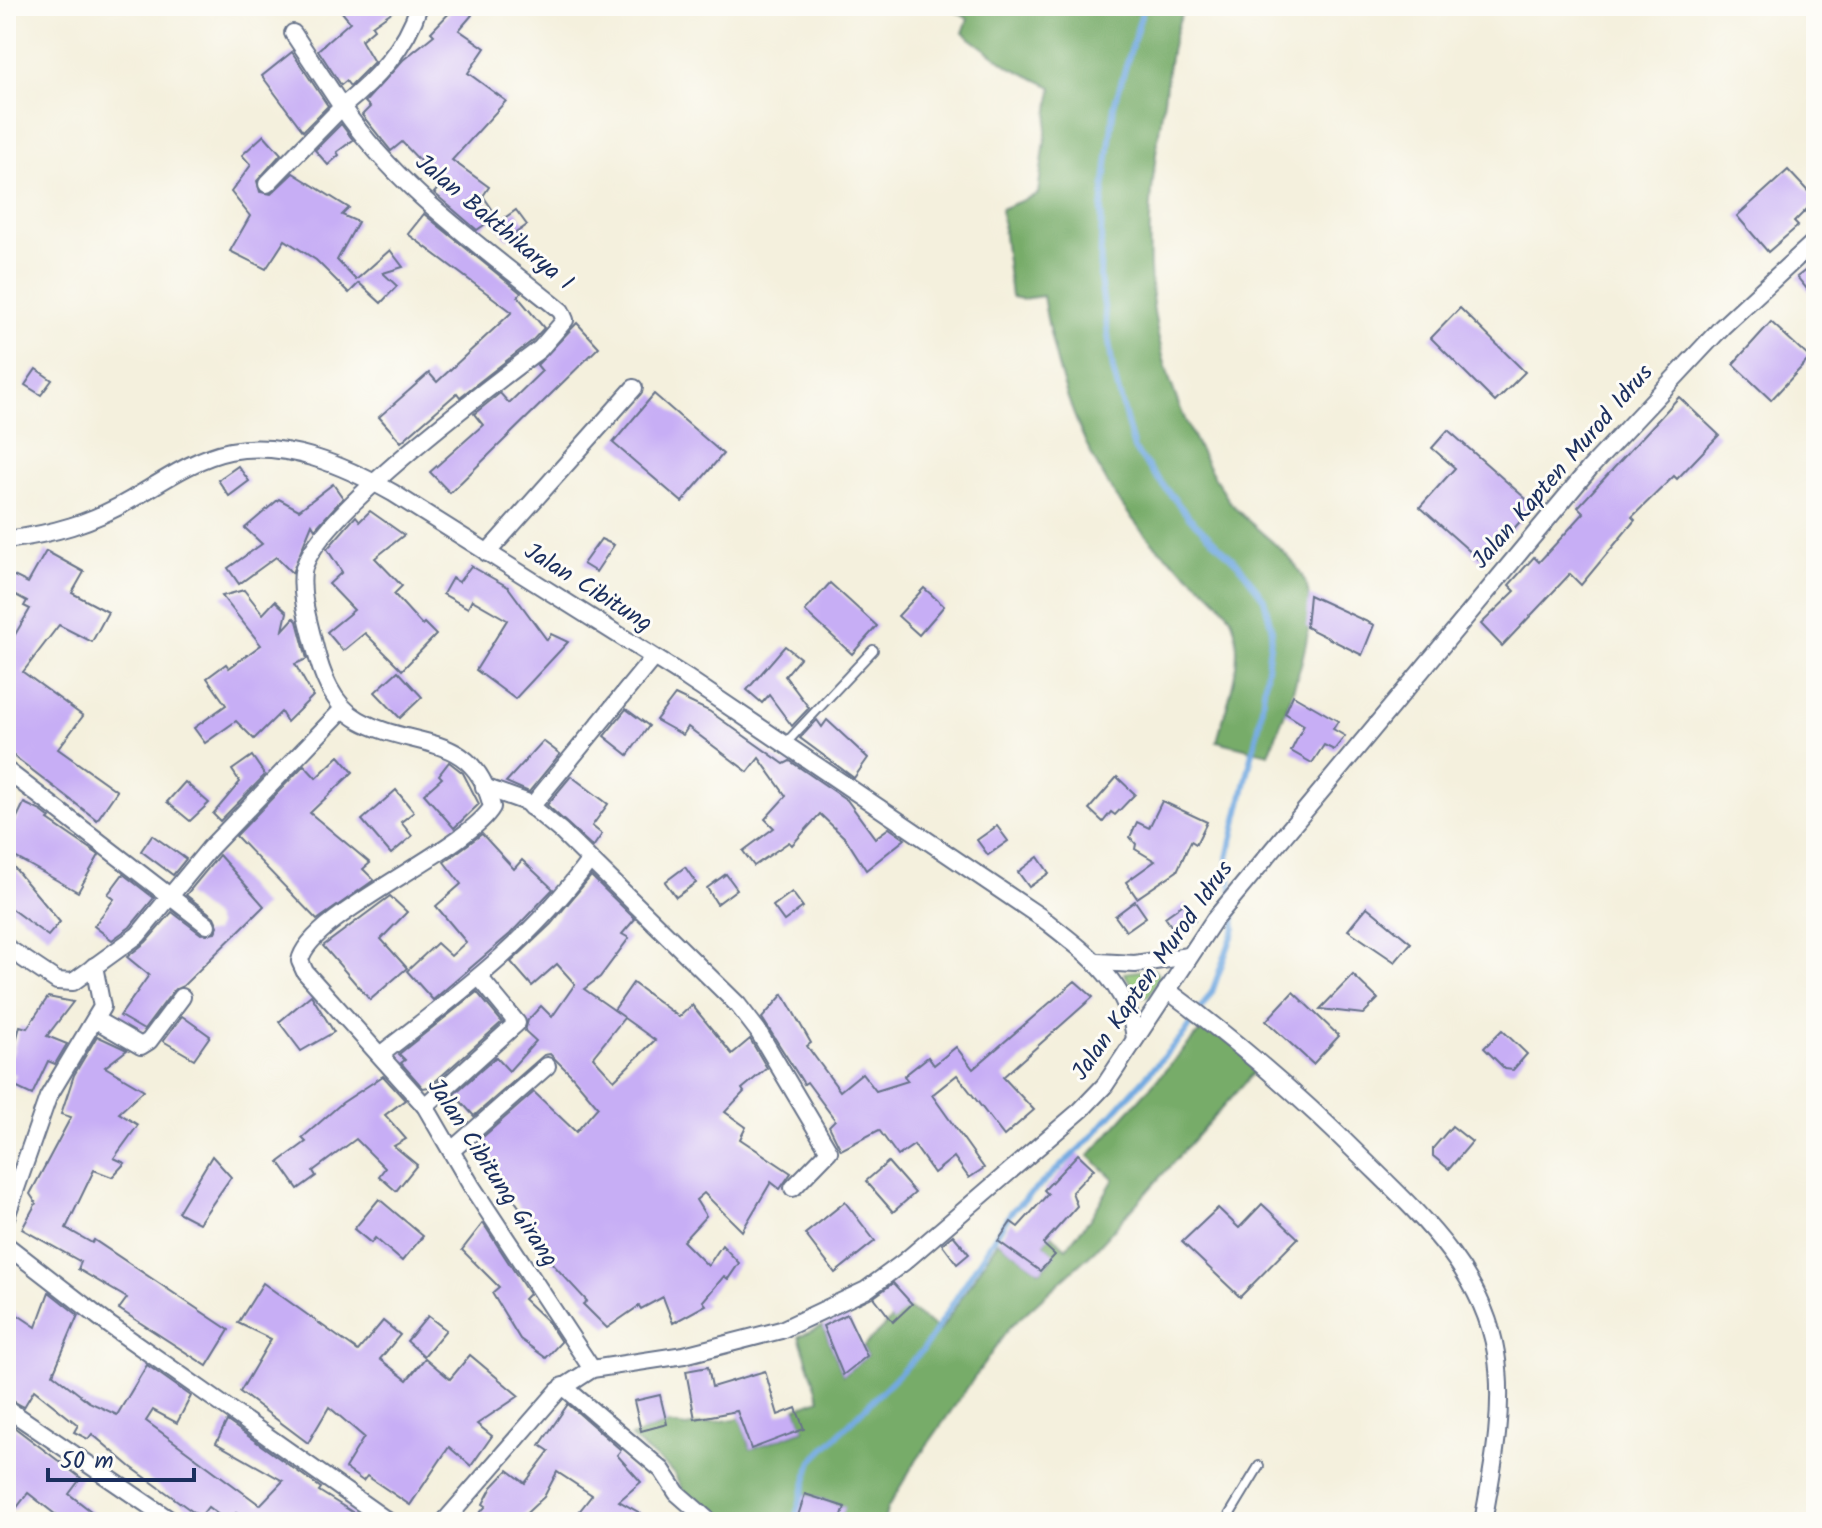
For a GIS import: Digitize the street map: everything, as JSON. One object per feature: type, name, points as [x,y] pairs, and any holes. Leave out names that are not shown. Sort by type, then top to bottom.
[{"type":"street","points":[[267,184],[391,59],[409,31],[419,6]]},
{"type":"street","points":[[293,33],[342,107]]},
{"type":"street","name":"Jalan Bakthikarya I","points":[[342,107],[358,130],[419,197],[565,318],[562,327],[540,349],[472,400],[376,483]]},
{"type":"street","name":"Jalan Kapten Murod Idrus","points":[[444,1522],[563,1386],[592,1369],[684,1355],[781,1330],[866,1290],[904,1262],[1081,1110],[1105,1085],[1214,920],[1589,469],[1712,337],[1816,240]]},
{"type":"street","points":[[487,553],[634,388]]},
{"type":"street","name":"Jalan Cibitung","points":[[6,540],[72,528],[131,500],[189,467],[234,450],[283,451],[331,462],[376,483],[653,658],[1042,918],[1098,962],[1133,1016],[1135,1039]]},
{"type":"street","points":[[376,483],[344,511],[314,547],[303,573],[321,672],[343,709],[374,728],[449,747],[467,759],[484,787],[531,807],[561,831],[738,1005],[758,1031],[829,1151],[793,1188]]},
{"type":"street","points":[[531,807],[653,658]]},
{"type":"street","points":[[6,947],[64,983],[73,982],[138,935],[209,849],[343,709]]},
{"type":"street","points":[[6,770],[207,925]]},
{"type":"street","name":"Jalan Cibitung Girang","points":[[484,787],[492,806],[487,815],[360,903],[310,943],[300,957],[305,972],[425,1106],[472,1187],[592,1369]]},
{"type":"street","points":[[380,1055],[480,978],[553,910],[589,861]]},
{"type":"street","points":[[1098,962],[1135,964],[1188,956]]},
{"type":"street","points":[[6,1217],[48,1097],[96,1020],[103,1001],[94,966]]},
{"type":"street","points":[[425,1106],[517,1023],[480,978]]},
{"type":"street","points":[[1167,990],[1236,1041],[1342,1138],[1438,1235],[1461,1266],[1487,1318],[1496,1352],[1499,1386],[1495,1446],[1483,1522]]},
{"type":"street","points":[[96,1020],[141,1046],[149,1041],[182,997]]},
{"type":"street","points":[[452,1150],[547,1066]]},
{"type":"street","points":[[6,1245],[108,1324],[389,1522]]},
{"type":"street","points":[[563,1386],[662,1470],[677,1493],[710,1522]]},
{"type":"street","points":[[6,1408],[173,1522]]},
{"type":"street","points":[[6,1517],[12,1522]]},
{"type":"lane","points":[[785,744],[873,650]]},
{"type":"lane","points":[[1225,1522],[1259,1466]]},
{"type":"green space","points":[[947,6],[1186,6],[1173,44],[1154,166],[1150,265],[1154,311],[1163,356],[1198,448],[1235,508],[1294,564],[1308,591],[1310,609],[1304,651],[1269,754],[1217,741],[1236,667],[1233,623],[1210,593],[1152,542],[1110,487],[1093,458],[1057,364],[1043,296],[1011,297],[1001,209],[1038,194],[1052,87],[1008,66],[963,33],[968,19]]},
{"type":"green space","points":[[1153,969],[1160,977],[1148,997],[1139,996],[1124,973]]},
{"type":"green space","points":[[1209,1021],[1262,1063],[1095,1250],[1009,1328],[912,1467],[887,1509],[884,1522],[840,1522],[844,1507],[805,1494],[796,1522],[724,1522],[684,1492],[673,1472],[630,1437],[667,1424],[686,1427],[740,1418],[751,1449],[804,1430],[796,1408],[820,1399],[799,1336],[823,1326],[843,1375],[867,1356],[863,1347],[905,1306],[940,1331],[998,1241],[1040,1271],[1055,1256],[1043,1244],[1051,1234],[1066,1248],[1090,1219],[1114,1179],[1089,1156]]},
{"type":"building","points":[[337,6],[400,6],[372,26],[374,29],[361,40],[374,62],[350,86],[346,81],[341,85],[318,50],[350,22]]},
{"type":"building","points":[[456,6],[462,6],[472,15],[459,30],[485,48],[468,73],[506,101],[452,160],[489,187],[483,196],[497,216],[477,230],[434,193],[442,184],[402,142],[391,151],[362,115],[370,107],[365,102],[403,60],[434,35],[431,32]]},
{"type":"building","points":[[292,52],[328,106],[303,131],[262,76]]},
{"type":"building","points":[[341,124],[353,140],[337,152],[339,155],[328,165],[315,150]]},
{"type":"building","points":[[264,135],[281,154],[257,181],[260,192],[271,194],[293,173],[349,208],[342,215],[358,222],[337,260],[356,280],[390,250],[403,267],[383,273],[397,286],[381,303],[359,283],[349,293],[316,260],[285,240],[266,269],[230,251],[250,216],[231,192],[251,165],[242,155]]},
{"type":"building","points":[[1788,170],[1816,200],[1794,222],[1798,226],[1768,252],[1737,216]]},
{"type":"building","points":[[516,210],[527,225],[507,239],[496,224]]},
{"type":"building","points":[[424,214],[521,293],[518,297],[544,328],[532,341],[460,397],[457,393],[401,442],[379,417],[429,373],[437,382],[512,312],[408,234]]},
{"type":"building","points":[[1816,262],[1816,300],[1797,277]]},
{"type":"building","points":[[1460,308],[1525,372],[1495,402],[1431,338]]},
{"type":"building","points":[[1771,322],[1810,358],[1771,400],[1733,364]]},
{"type":"building","points":[[577,323],[599,347],[450,493],[430,472],[483,425],[474,414],[500,393],[509,403],[542,371],[537,365]]},
{"type":"building","points":[[36,369],[52,380],[41,395],[25,385]]},
{"type":"building","points":[[654,394],[723,454],[682,502],[613,443]]},
{"type":"building","points":[[1679,397],[1719,435],[1677,479],[1674,476],[1632,517],[1635,520],[1581,585],[1570,574],[1502,646],[1481,624],[1515,591],[1509,585],[1534,557],[1539,562],[1584,513],[1578,507]]},
{"type":"building","points":[[1448,430],[1534,506],[1483,563],[1420,507],[1455,468],[1432,448]]},
{"type":"building","points":[[238,466],[249,481],[229,496],[218,480]]},
{"type":"building","points":[[333,484],[343,498],[315,529],[312,524],[292,573],[276,557],[239,584],[228,568],[262,544],[245,528],[279,499],[299,510]]},
{"type":"building","points":[[370,511],[404,535],[375,558],[402,586],[394,594],[422,625],[424,623],[436,635],[402,670],[365,633],[343,651],[327,632],[354,610],[329,584],[342,572],[327,549],[356,516],[360,521]]},
{"type":"building","points":[[601,539],[614,545],[596,572],[583,564]]},
{"type":"building","points":[[46,551],[84,572],[72,593],[108,612],[92,642],[59,625],[23,672],[83,716],[58,749],[117,791],[97,820],[6,750],[6,650],[30,609],[24,606],[27,601],[6,590],[6,572],[28,583]]},
{"type":"building","points":[[471,566],[508,587],[547,640],[551,634],[568,642],[515,699],[476,670],[507,620],[472,600],[468,608],[443,594],[452,578],[459,582]]},
{"type":"building","points":[[830,583],[877,626],[852,654],[805,611]]},
{"type":"building","points":[[924,588],[944,606],[919,635],[898,616]]},
{"type":"building","points":[[244,590],[263,614],[275,601],[287,612],[283,630],[294,618],[297,621],[307,659],[295,664],[313,696],[287,722],[281,712],[254,739],[236,721],[205,743],[194,728],[226,705],[207,678],[226,664],[229,668],[261,645],[222,596]]},
{"type":"building","points":[[1309,595],[1374,625],[1362,655],[1306,627]]},
{"type":"building","points":[[785,646],[800,658],[785,676],[809,708],[792,726],[769,695],[762,703],[747,690]]},
{"type":"building","points":[[398,671],[422,697],[400,718],[375,692]]},
{"type":"building","points":[[675,695],[709,711],[784,764],[790,761],[847,800],[875,838],[889,828],[905,839],[866,870],[846,839],[820,814],[792,845],[789,842],[754,866],[743,851],[774,828],[765,819],[786,796],[759,758],[748,772],[688,727],[683,735],[656,720]]},
{"type":"building","points":[[1293,695],[1338,721],[1333,729],[1345,736],[1334,750],[1324,745],[1312,763],[1291,751],[1304,725],[1285,713]]},
{"type":"building","points":[[626,709],[649,726],[628,755],[604,736]]},
{"type":"building","points":[[817,720],[822,727],[827,720],[868,758],[854,778],[800,738]]},
{"type":"building","points":[[543,741],[560,754],[529,792],[506,782]]},
{"type":"building","points":[[252,756],[265,775],[220,821],[213,814],[240,782],[232,770]]},
{"type":"building","points":[[339,756],[353,772],[310,813],[370,863],[363,869],[374,880],[317,920],[236,836],[304,765],[316,778]]},
{"type":"building","points":[[449,762],[463,773],[479,804],[454,828],[424,794],[442,778],[439,775]]},
{"type":"building","points":[[571,776],[608,804],[592,826],[602,834],[593,847],[547,805]]},
{"type":"building","points":[[1117,777],[1135,794],[1115,815],[1111,812],[1103,822],[1089,809]]},
{"type":"building","points":[[185,782],[209,803],[190,821],[167,802]]},
{"type":"building","points":[[396,790],[414,812],[401,822],[412,836],[391,854],[362,820]]},
{"type":"building","points":[[1162,801],[1207,822],[1196,844],[1191,841],[1177,871],[1137,898],[1126,882],[1155,861],[1135,849],[1136,844],[1130,837],[1137,822],[1149,828]]},
{"type":"building","points":[[24,803],[41,811],[50,818],[48,820],[99,855],[78,892],[6,852],[6,840]]},
{"type":"building","points":[[997,826],[1008,841],[988,855],[977,840]]},
{"type":"building","points":[[482,834],[514,869],[522,860],[553,889],[510,934],[433,1000],[407,971],[437,943],[451,956],[466,942],[436,906],[461,884],[444,862]]},
{"type":"building","points":[[152,835],[186,859],[173,875],[141,851]]},
{"type":"building","points":[[219,855],[264,906],[183,986],[174,990],[144,1030],[120,1016],[149,975],[127,957],[146,942],[172,912],[201,934],[215,932],[218,926],[214,917],[186,895]]},
{"type":"building","points":[[1038,857],[1049,873],[1029,887],[1018,872]]},
{"type":"building","points":[[6,858],[60,922],[48,936],[6,905]]},
{"type":"building","points":[[685,867],[696,883],[676,897],[665,882]]},
{"type":"building","points":[[123,874],[154,898],[130,927],[112,940],[94,926],[114,899],[108,894]]},
{"type":"building","points":[[726,874],[737,889],[717,904],[707,888]]},
{"type":"building","points":[[591,876],[635,919],[622,934],[629,938],[600,977],[584,989],[614,1010],[633,983],[679,1017],[692,1005],[732,1054],[750,1039],[767,1068],[742,1089],[744,1092],[725,1112],[746,1127],[740,1139],[791,1173],[780,1189],[771,1182],[742,1231],[704,1193],[696,1200],[706,1216],[683,1241],[708,1266],[722,1245],[739,1263],[728,1279],[724,1276],[703,1301],[706,1305],[673,1323],[663,1297],[641,1309],[639,1306],[607,1328],[583,1304],[587,1301],[536,1246],[543,1241],[475,1144],[534,1092],[576,1132],[598,1107],[571,1075],[550,1054],[544,1055],[474,1116],[454,1094],[496,1057],[509,1071],[536,1041],[525,1031],[528,1020],[541,1006],[552,1017],[575,984],[557,964],[532,986],[511,962],[551,924]],"holes":[[[624,1018],[655,1040],[614,1080],[593,1057]]]},
{"type":"building","points":[[792,892],[803,907],[784,921],[773,906]]},
{"type":"building","points":[[390,896],[407,912],[381,939],[407,968],[370,1000],[323,946]]},
{"type":"building","points":[[1135,901],[1146,917],[1126,931],[1115,916]]},
{"type":"building","points":[[1185,903],[1196,919],[1176,933],[1165,917]]},
{"type":"building","points":[[1367,907],[1411,943],[1395,962],[1348,930]]},
{"type":"building","points":[[1353,975],[1378,999],[1363,1014],[1320,1009]]},
{"type":"building","points":[[1075,981],[1093,997],[1003,1077],[1034,1110],[1004,1136],[957,1075],[932,1095],[984,1168],[969,1178],[954,1157],[934,1173],[914,1145],[898,1156],[879,1130],[841,1150],[829,1126],[835,1120],[807,1082],[804,1084],[762,1018],[783,994],[811,1043],[807,1046],[840,1091],[862,1073],[876,1091],[908,1081],[904,1076],[928,1057],[934,1065],[956,1047],[973,1069]]},
{"type":"building","points":[[477,992],[502,1022],[429,1087],[423,1088],[401,1063],[405,1060],[399,1054]]},
{"type":"building","points":[[1293,992],[1339,1036],[1313,1064],[1266,1021]]},
{"type":"building","points":[[311,995],[334,1032],[301,1051],[279,1022]]},
{"type":"building","points":[[48,997],[73,1002],[47,1036],[67,1044],[55,1064],[48,1061],[32,1095],[11,1085],[16,1074],[6,1072],[6,1053],[12,1056],[20,1026],[27,1028]]},
{"type":"building","points":[[182,1016],[210,1036],[194,1059],[163,1041]]},
{"type":"building","points":[[1502,1030],[1527,1054],[1513,1070],[1505,1069],[1484,1048]]},
{"type":"building","points":[[97,1036],[127,1050],[105,1067],[144,1090],[119,1113],[138,1125],[114,1158],[125,1163],[112,1177],[94,1170],[66,1228],[92,1243],[94,1240],[229,1330],[207,1366],[119,1309],[127,1298],[78,1269],[81,1262],[22,1229],[36,1203],[30,1194],[71,1117],[61,1114],[74,1075]]},
{"type":"building","points":[[383,1076],[405,1100],[385,1115],[406,1139],[394,1146],[417,1165],[396,1191],[379,1176],[385,1168],[356,1139],[313,1171],[316,1176],[298,1189],[279,1162],[306,1142],[302,1138],[342,1103]]},
{"type":"building","points":[[1452,1126],[1472,1142],[1449,1169],[1433,1156],[1433,1148]]},
{"type":"building","points":[[1078,1154],[1094,1169],[1072,1192],[1077,1206],[1043,1244],[1055,1255],[1040,1271],[998,1241],[1011,1222],[1018,1227],[1048,1194],[1044,1190]]},
{"type":"building","points":[[212,1156],[231,1177],[199,1223],[178,1212]]},
{"type":"building","points":[[888,1162],[915,1193],[893,1212],[866,1181]]},
{"type":"building","points":[[379,1199],[423,1236],[402,1261],[375,1238],[371,1243],[354,1229]]},
{"type":"building","points":[[845,1202],[875,1241],[835,1273],[805,1234]]},
{"type":"building","points":[[1262,1204],[1298,1238],[1240,1297],[1182,1242],[1218,1208],[1239,1228]]},
{"type":"building","points":[[483,1223],[529,1294],[524,1299],[548,1322],[561,1342],[546,1358],[520,1339],[492,1293],[499,1287],[462,1250]]},
{"type":"building","points":[[953,1235],[969,1254],[957,1264],[942,1244]]},
{"type":"building","points":[[263,1283],[358,1351],[383,1321],[400,1335],[380,1359],[407,1380],[425,1358],[450,1379],[470,1355],[519,1396],[477,1424],[492,1436],[471,1466],[449,1447],[410,1505],[367,1476],[363,1481],[345,1468],[364,1437],[329,1407],[308,1443],[240,1392],[271,1339],[238,1323]]},
{"type":"building","points":[[893,1283],[912,1304],[893,1322],[874,1297]]},
{"type":"building","points":[[49,1292],[78,1315],[53,1374],[89,1402],[117,1415],[147,1365],[191,1396],[177,1423],[153,1410],[146,1421],[260,1505],[283,1481],[216,1443],[227,1421],[321,1488],[319,1491],[368,1522],[243,1522],[246,1519],[236,1513],[228,1522],[208,1507],[200,1517],[131,1467],[92,1434],[88,1439],[74,1432],[78,1425],[34,1390],[24,1407],[6,1397],[6,1307],[36,1327]]},
{"type":"building","points":[[847,1314],[867,1356],[843,1375],[823,1326]]},
{"type":"building","points":[[428,1316],[446,1330],[424,1356],[407,1341]]},
{"type":"building","points":[[708,1367],[712,1387],[765,1371],[778,1415],[796,1408],[804,1429],[751,1449],[737,1411],[695,1419],[686,1371]]},
{"type":"building","points":[[660,1395],[667,1424],[641,1431],[634,1401]]},
{"type":"building","points":[[568,1404],[621,1450],[617,1455],[641,1482],[619,1501],[656,1522],[571,1522],[592,1495],[557,1472],[544,1497],[517,1522],[472,1522],[486,1506],[483,1504],[492,1487],[508,1470],[525,1483],[549,1451],[540,1445]]},
{"type":"building","points":[[6,1421],[81,1478],[69,1494],[105,1522],[65,1522],[28,1493],[15,1510],[6,1506]]},
{"type":"building","points":[[805,1494],[845,1507],[840,1522],[796,1522]]},
{"type":"waterway","points":[[1144,6],[1114,106],[1102,208],[1100,278],[1113,370],[1134,449],[1188,516],[1240,566],[1264,599],[1272,630],[1260,721],[1228,858],[1232,892]]},
{"type":"waterway","points":[[794,1522],[812,1461],[923,1350],[1011,1212],[1089,1140],[1185,1033],[1212,992],[1235,928],[1233,903]]}]
